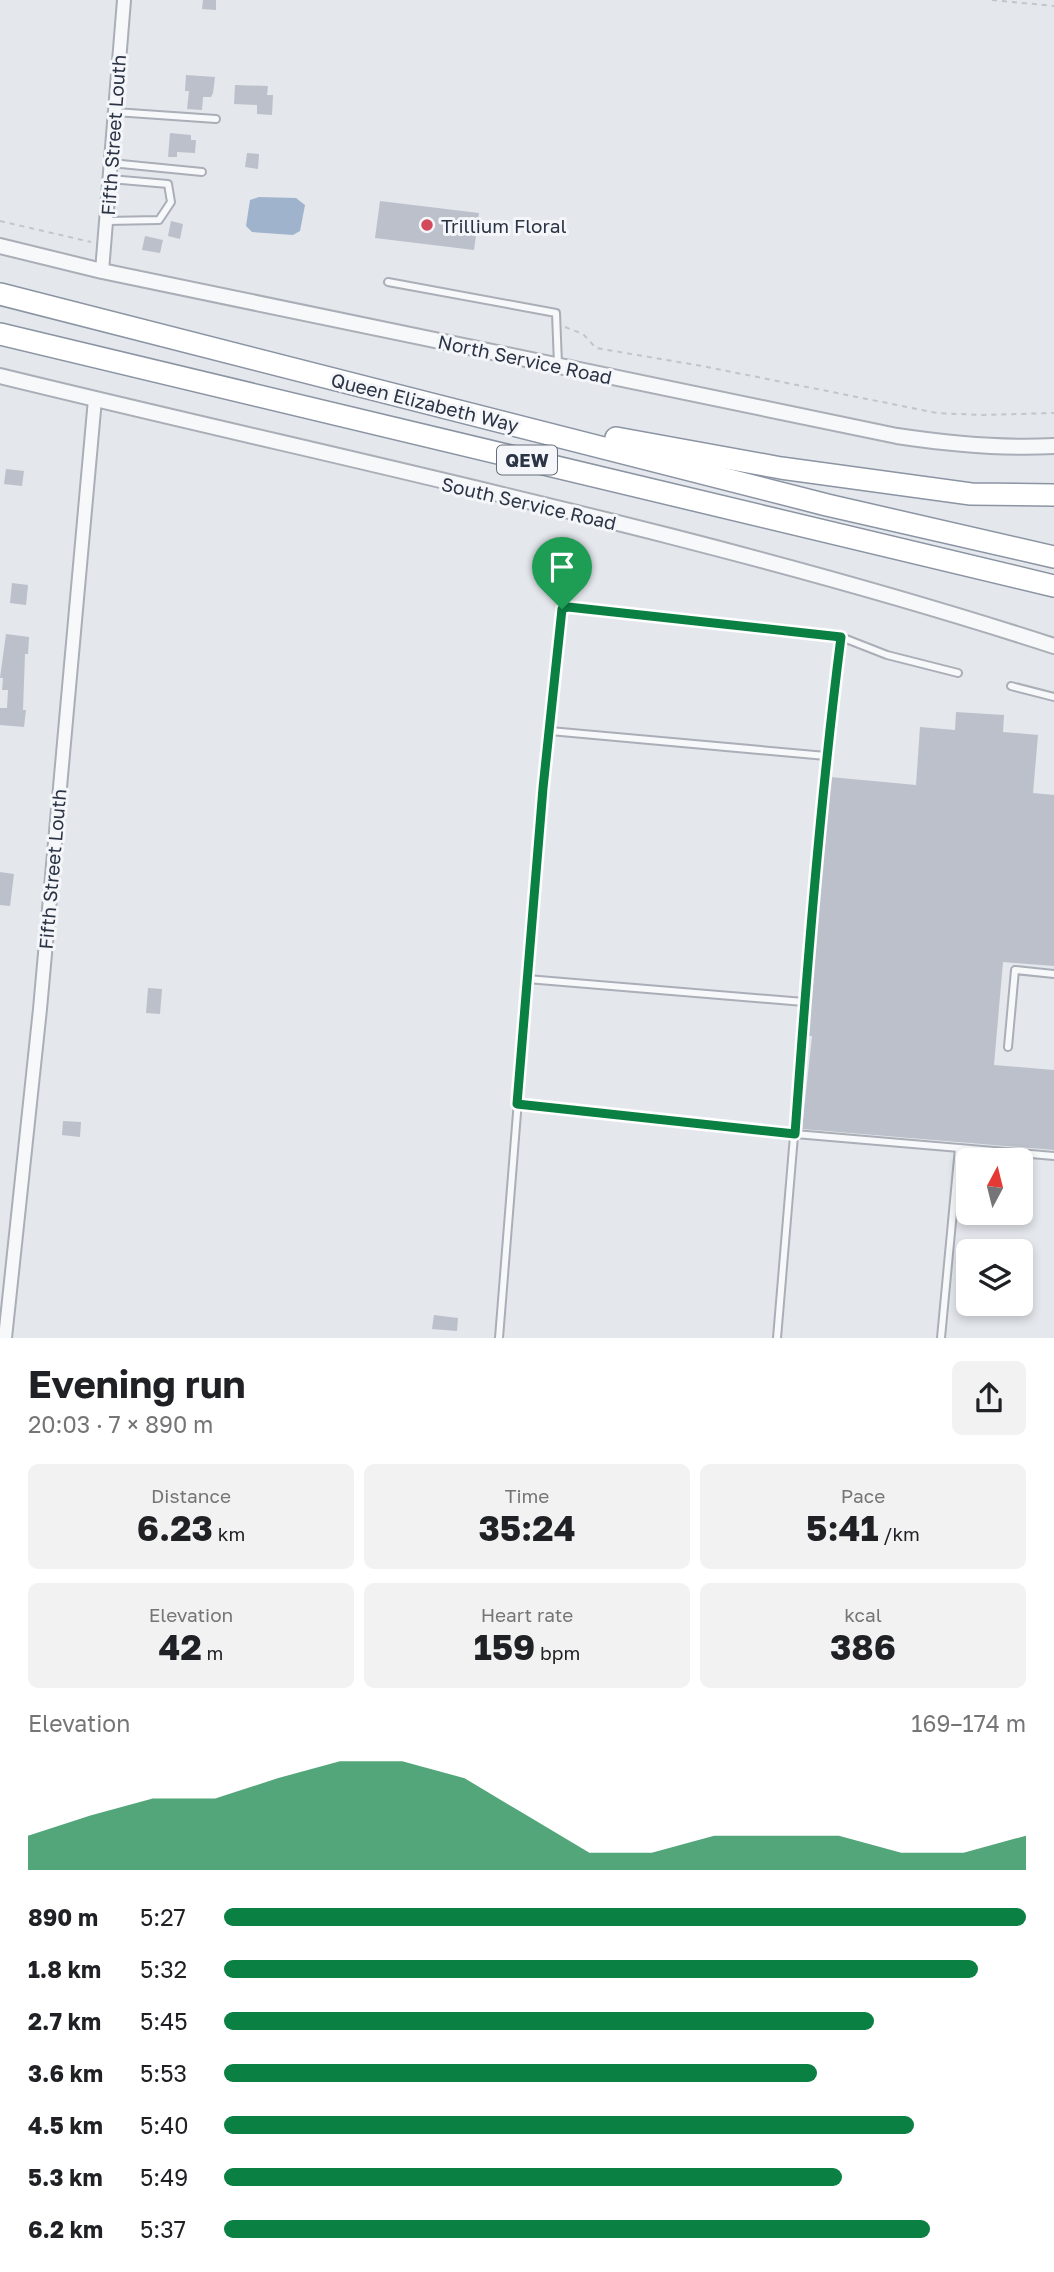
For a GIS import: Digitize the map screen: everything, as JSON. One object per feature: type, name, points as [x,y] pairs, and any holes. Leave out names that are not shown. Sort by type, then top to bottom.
[{"type":"highway","name":"Queen Elizabeth Way","points":[[0,294],[827,505],[1054,557]]},
{"type":"highway","name":"Queen Elizabeth Way","points":[[0,334],[1054,586]]},
{"type":"highway","points":[[422,401],[781,468],[971,494],[1054,495]]},
{"type":"street","name":"Fifth Street Louth","points":[[103,271],[124,0]]},
{"type":"street","name":"North Service Road","points":[[0,246],[103,271],[897,436],[957,445],[1015,448],[1054,446]]},
{"type":"street","name":"South Service Road","points":[[0,376],[677,538],[972,620],[1054,646]]},
{"type":"street","name":"Fifth Street Louth","points":[[5,1338],[40,1009],[95,399]]},
{"type":"lane","points":[[115,112],[216,119]]},
{"type":"lane","points":[[111,163],[202,172]]},
{"type":"lane","points":[[106,221],[159,220],[171,202],[168,184],[110,178]]},
{"type":"lane","points":[[388,282],[556,313],[558,366]]},
{"type":"lane","points":[[499,1338],[527,979],[562,609],[568,607],[841,637],[887,655],[958,673]]},
{"type":"lane","points":[[777,1338],[826,756],[841,637]]},
{"type":"lane","points":[[1011,686],[1054,697]]},
{"type":"lane","points":[[550,731],[826,756]]},
{"type":"lane","points":[[1008,1047],[1015,970],[1054,974]]},
{"type":"lane","points":[[527,979],[804,1002]]},
{"type":"lane","points":[[517,1104],[795,1134],[959,1148]]},
{"type":"lane","points":[[1033,1154],[1054,1156]]},
{"type":"lane","points":[[941,1338],[956,1180]]},
{"type":"path","points":[[992,0],[1054,6]]},
{"type":"path","points":[[0,220],[104,246]]},
{"type":"path","points":[[556,323],[583,334],[596,348],[937,412],[981,415],[1054,413]]},
{"type":"water","points":[[259,197],[296,198],[305,205],[300,231],[293,235],[252,232],[246,226],[250,200]]},
{"type":"building","points":[[203,0],[216,0],[216,10],[202,9]]},
{"type":"building","points":[[186,75],[215,77],[213,93],[211,97],[203,97],[202,110],[187,109],[189,91],[185,91]]},
{"type":"building","points":[[235,85],[268,86],[267,95],[273,95],[272,115],[257,114],[257,105],[234,104]]},
{"type":"building","points":[[170,133],[191,135],[191,140],[196,140],[195,153],[177,152],[177,157],[168,157]]},
{"type":"building","points":[[247,153],[259,154],[258,169],[245,167]]},
{"type":"building","name":"Trillium Floral","points":[[380,201],[479,213],[474,250],[375,238]]},
{"type":"building","points":[[171,221],[183,224],[180,239],[168,236]]},
{"type":"building","points":[[145,236],[163,240],[160,253],[142,250]]},
{"type":"building","points":[[6,469],[24,471],[22,486],[4,484]]},
{"type":"building","points":[[12,583],[28,585],[26,605],[10,603]]},
{"type":"building","points":[[6,634],[29,637],[28,654],[25,654],[24,727],[0,725],[0,708],[7,708],[8,690],[2,690],[3,678],[0,678]]},
{"type":"building","points":[[956,712],[1004,715],[1003,732],[1038,735],[1033,793],[1054,795],[1054,966],[1003,962],[994,1065],[1054,1070],[1054,1150],[802,1129],[812,1036],[808,1036],[830,777],[916,785],[920,727],[955,730]]},
{"type":"building","points":[[0,872],[14,874],[10,906],[0,905]]},
{"type":"building","points":[[148,988],[162,989],[160,1014],[146,1013]]},
{"type":"building","points":[[63,1121],[81,1122],[80,1137],[62,1135]]},
{"type":"building","points":[[434,1315],[458,1318],[457,1331],[432,1329]]},
{"type":"place","name":"Trillium Floral","points":[[427,225]]},
{"type":"route","points":[[568,607],[841,637],[820,816],[795,1134],[517,1104],[543,788],[562,609],[568,607]]}]
